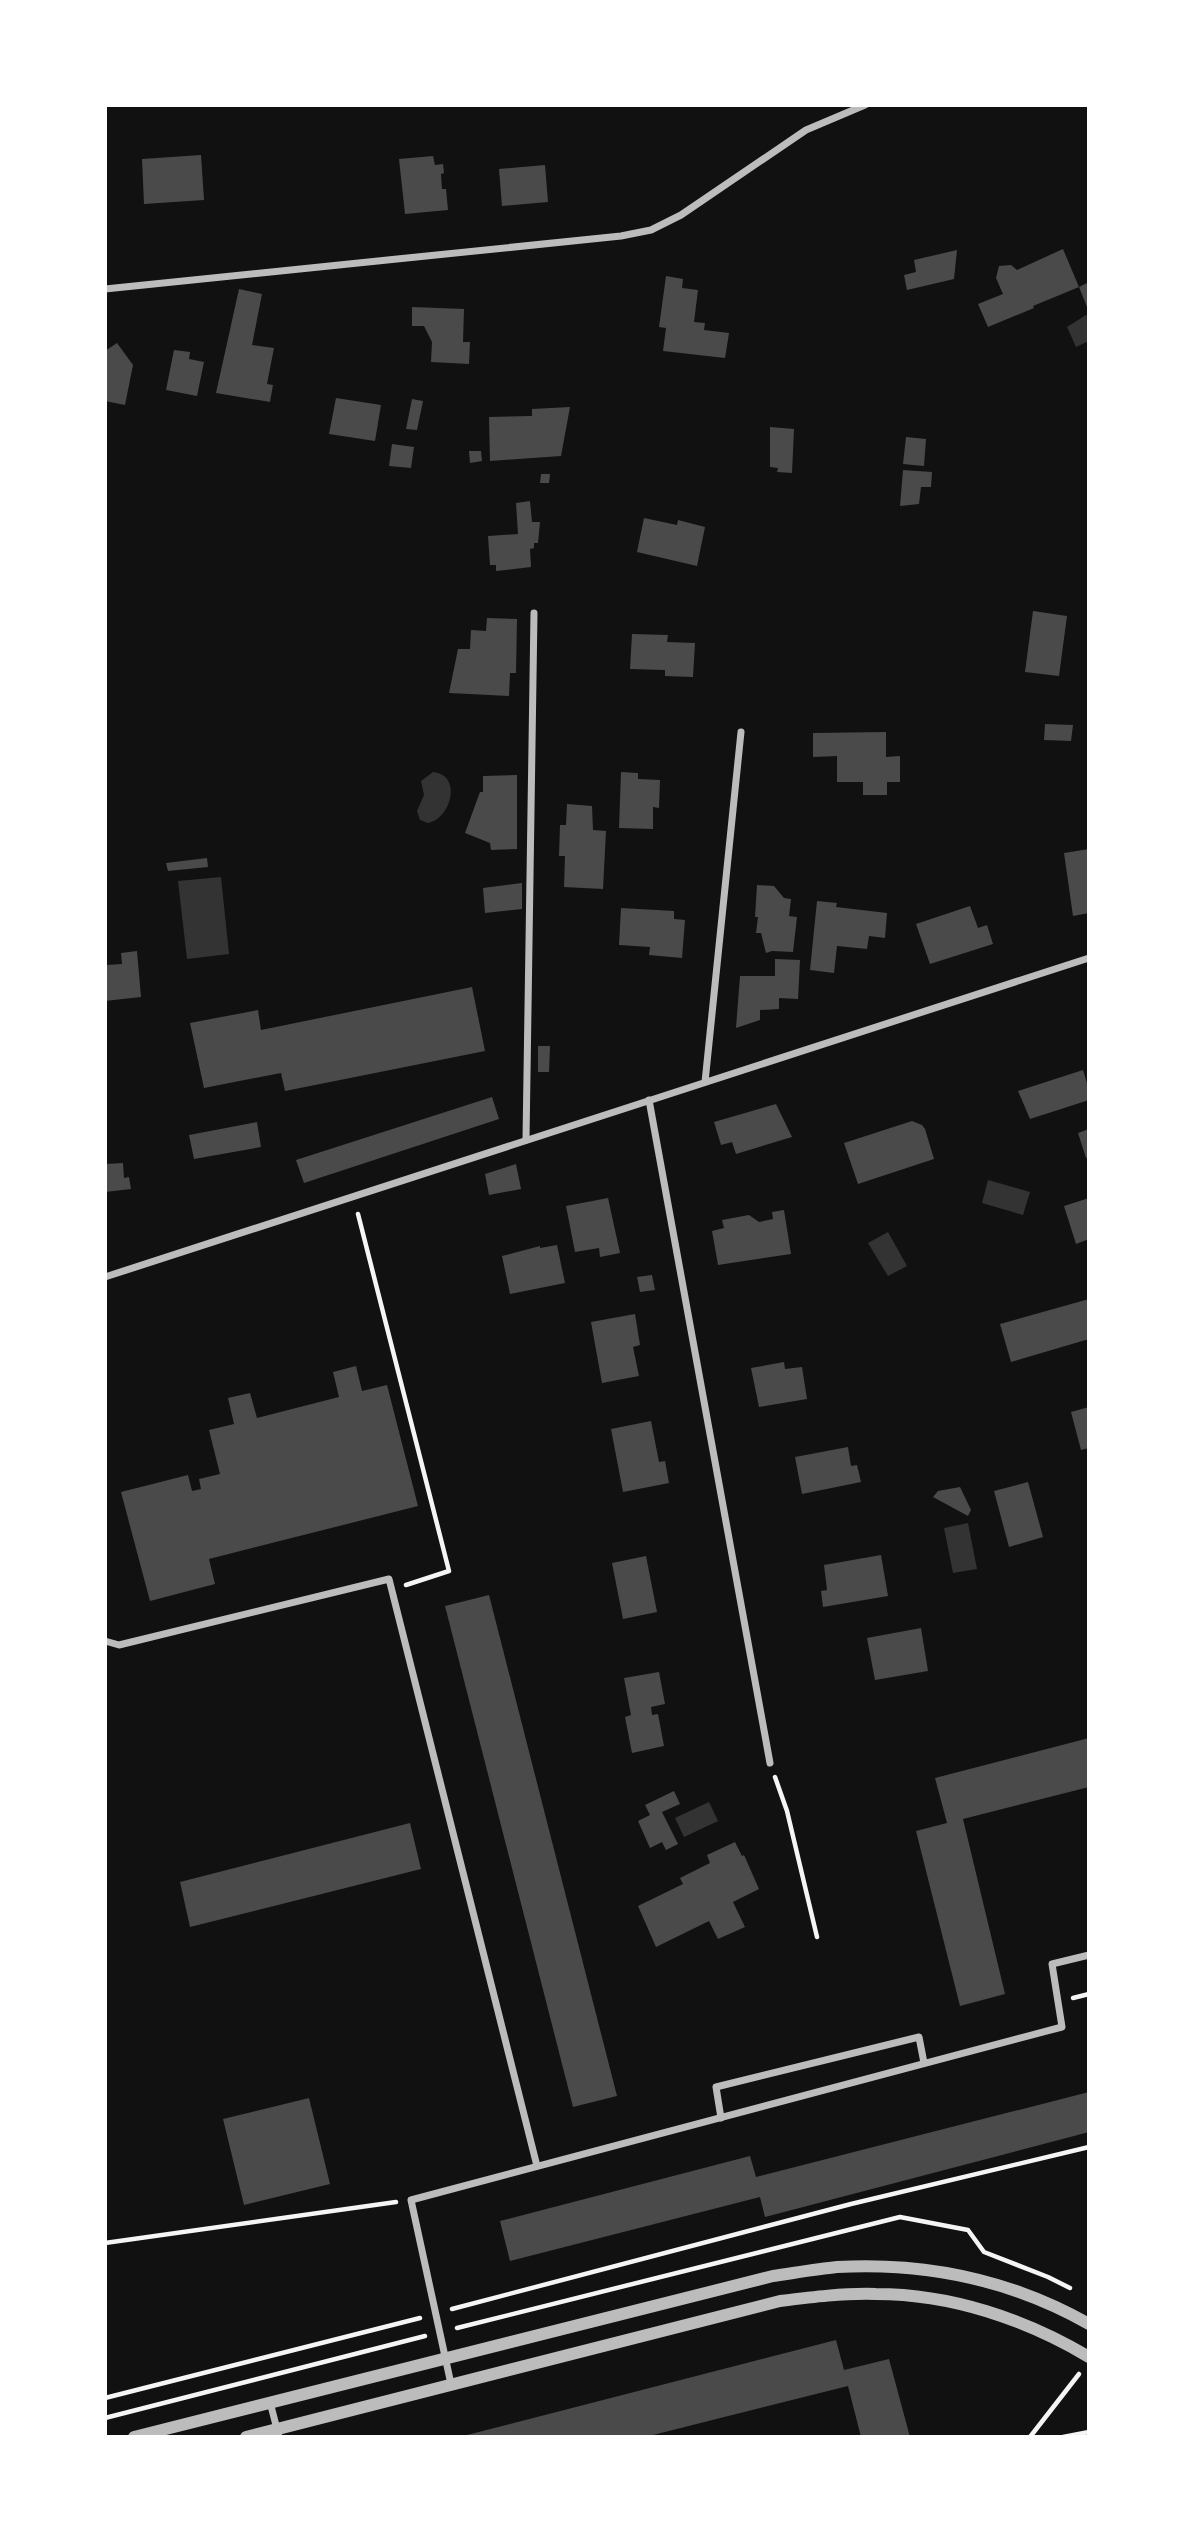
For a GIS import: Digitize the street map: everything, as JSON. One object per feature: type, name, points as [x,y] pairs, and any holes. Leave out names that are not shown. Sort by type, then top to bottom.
[{"type":"street","points":[[105,289],[621,236],[651,230],[681,215],[806,130],[865,105]]},
{"type":"street","points":[[526,1140],[534,613]]},
{"type":"street","points":[[705,1082],[741,732]]},
{"type":"street","points":[[105,1277],[1089,958]]},
{"type":"street","points":[[649,1100],[770,1763]]},
{"type":"street","points":[[105,1641],[119,1645],[389,1579],[537,2166]]},
{"type":"street","points":[[452,2384],[411,2200],[1062,2026],[1052,1964],[1089,1955]]},
{"type":"street","points":[[721,2118],[716,2087],[919,2037],[924,2063]]},
{"type":"street","points":[[134,2437],[773,2276],[837,2267],[898,2267],[1001,2284],[1036,2297],[1089,2324]]},
{"type":"street","points":[[246,2437],[278,2433],[452,2384],[780,2301],[836,2295],[920,2297],[980,2309],[1028,2325],[1089,2357]]},
{"type":"street","points":[[271,2402],[278,2433]]},
{"type":"path","points":[[354,1195],[449,1571],[391,1590]]},
{"type":"path","points":[[770,1763],[787,1811],[817,1937]]},
{"type":"path","points":[[105,2398],[851,2204],[1089,2147]]},
{"type":"path","points":[[105,2244],[411,2200]]},
{"type":"path","points":[[1030,2437],[1081,2373]]},
{"type":"path","points":[[1063,2437],[1089,2432]]},
{"type":"shaded area","points":[[1086,315],[1089,318],[1089,341],[1076,347],[1067,327]]},
{"type":"shaded area","points":[[433,772],[442,775],[451,788],[448,806],[443,814],[428,823],[420,820],[417,811],[424,795],[421,781]]},
{"type":"shaded area","points":[[221,877],[229,954],[187,959],[178,881]]},
{"type":"shaded area","points":[[988,1180],[1030,1192],[1023,1215],[982,1203]]},
{"type":"shaded area","points":[[888,1232],[907,1266],[888,1276],[868,1243]]},
{"type":"shaded area","points":[[968,1523],[977,1569],[953,1573],[944,1528]]},
{"type":"shaded area","points":[[709,1802],[718,1821],[684,1837],[675,1818]]},
{"type":"building","points":[[201,155],[204,200],[144,204],[142,159]]},
{"type":"building","points":[[433,156],[435,165],[443,164],[442,189],[446,189],[448,210],[405,214],[399,159]]},
{"type":"building","points":[[545,165],[548,202],[502,206],[499,169]]},
{"type":"building","points":[[1063,249],[1079,287],[988,327],[978,304],[1003,294],[996,278],[999,266],[1011,265],[1017,270]]},
{"type":"building","points":[[957,250],[954,279],[907,290],[904,275],[916,272],[914,260]]},
{"type":"building","points":[[666,276],[683,279],[682,288],[698,290],[694,322],[705,323],[704,330],[729,333],[725,358],[663,351],[666,328],[659,327]]},
{"type":"building","points":[[1089,282],[1089,312],[1079,287]]},
{"type":"building","points":[[239,289],[262,294],[252,345],[274,348],[267,384],[273,385],[270,402],[216,393]]},
{"type":"building","points":[[412,307],[464,309],[463,342],[470,342],[469,364],[431,362],[432,342],[424,326],[412,326]]},
{"type":"building","points":[[117,343],[133,365],[125,405],[105,401],[105,351]]},
{"type":"building","points":[[174,350],[190,352],[189,359],[204,362],[197,396],[166,390]]},
{"type":"building","points":[[336,398],[381,405],[375,441],[329,434]]},
{"type":"building","points":[[412,399],[423,401],[417,430],[406,429]]},
{"type":"building","points":[[570,407],[561,456],[490,461],[489,417],[532,416],[532,409]]},
{"type":"building","points":[[770,427],[794,429],[792,473],[777,472],[778,468],[770,467]]},
{"type":"building","points":[[906,437],[926,439],[924,466],[903,464]]},
{"type":"building","points":[[392,444],[414,447],[411,468],[389,466]]},
{"type":"building","points":[[469,451],[481,451],[482,461],[470,463]]},
{"type":"building","points":[[903,470],[932,472],[931,487],[921,487],[919,504],[900,506]]},
{"type":"building","points":[[541,474],[550,474],[549,483],[540,483]]},
{"type":"building","points":[[530,501],[532,522],[540,522],[538,543],[534,543],[534,548],[530,549],[531,567],[496,571],[496,565],[490,565],[488,536],[518,534],[516,503]]},
{"type":"building","points":[[644,518],[677,525],[678,520],[705,527],[697,566],[637,552]]},
{"type":"building","points":[[1033,611],[1067,616],[1059,676],[1025,672]]},
{"type":"building","points":[[487,618],[517,619],[516,673],[510,673],[509,696],[449,693],[458,649],[470,649],[471,630],[486,631]]},
{"type":"building","points":[[632,634],[668,635],[667,642],[695,643],[693,677],[665,676],[665,670],[630,669]]},
{"type":"building","points":[[1045,724],[1073,725],[1071,741],[1044,740]]},
{"type":"building","points":[[886,732],[886,757],[900,756],[900,782],[887,782],[887,795],[863,795],[863,782],[837,782],[837,756],[813,757],[813,733]]},
{"type":"building","points":[[621,772],[638,773],[638,779],[660,780],[659,808],[653,807],[653,829],[619,828]]},
{"type":"building","points":[[517,775],[517,849],[491,850],[490,843],[465,833],[480,792],[483,792],[483,776]]},
{"type":"building","points":[[567,804],[592,806],[593,830],[606,831],[603,889],[564,887],[565,856],[559,856],[560,825],[566,825]]},
{"type":"building","points":[[1089,849],[1089,913],[1073,916],[1064,853]]},
{"type":"building","points":[[207,858],[208,867],[168,871],[166,863]]},
{"type":"building","points":[[522,883],[522,909],[485,913],[483,888]]},
{"type":"building","points":[[757,885],[774,886],[784,898],[791,899],[789,916],[797,917],[793,952],[766,953],[761,933],[756,933]]},
{"type":"building","points":[[817,901],[837,903],[836,907],[887,913],[885,938],[869,936],[867,949],[837,946],[834,973],[810,970]]},
{"type":"building","points":[[970,906],[978,928],[987,925],[993,944],[930,964],[916,924]]},
{"type":"building","points":[[621,908],[674,911],[674,919],[685,920],[682,958],[649,955],[650,947],[619,945]]},
{"type":"building","points":[[137,951],[141,997],[105,1001],[105,965],[122,964],[121,953]]},
{"type":"building","points":[[775,959],[800,960],[798,999],[779,998],[779,1009],[760,1010],[760,1020],[736,1028],[740,976],[775,976]]},
{"type":"building","points":[[472,987],[485,1051],[285,1091],[281,1073],[204,1088],[190,1023],[258,1010],[261,1030]]},
{"type":"building","points":[[538,1046],[550,1046],[549,1072],[538,1072]]},
{"type":"building","points":[[1083,1070],[1089,1100],[1030,1119],[1018,1091]]},
{"type":"building","points":[[492,1097],[499,1119],[304,1183],[296,1160]]},
{"type":"building","points":[[776,1104],[792,1137],[736,1154],[732,1142],[721,1145],[714,1122]]},
{"type":"building","points":[[912,1121],[925,1129],[934,1159],[858,1184],[844,1143]]},
{"type":"building","points":[[257,1122],[261,1147],[194,1159],[189,1135]]},
{"type":"building","points":[[1089,1129],[1089,1157],[1086,1158],[1078,1133]]},
{"type":"building","points":[[123,1163],[124,1178],[129,1177],[131,1189],[105,1192],[105,1164]]},
{"type":"building","points":[[516,1164],[521,1189],[489,1195],[485,1174]]},
{"type":"building","points":[[608,1198],[620,1253],[600,1257],[599,1248],[575,1252],[566,1206]]},
{"type":"building","points":[[1089,1198],[1089,1239],[1076,1244],[1064,1206]]},
{"type":"building","points":[[784,1210],[791,1254],[718,1265],[712,1231],[724,1228],[722,1220],[749,1215],[759,1222],[773,1219],[772,1212]]},
{"type":"building","points":[[557,1245],[565,1283],[510,1294],[502,1256],[540,1246]]},
{"type":"building","points":[[652,1275],[655,1290],[640,1292],[637,1277]]},
{"type":"building","points":[[1089,1299],[1089,1339],[1011,1362],[1000,1324]]},
{"type":"building","points":[[635,1314],[640,1345],[633,1347],[639,1376],[602,1383],[591,1322]]},
{"type":"building","points":[[784,1362],[785,1369],[802,1367],[807,1399],[759,1407],[751,1368]]},
{"type":"building","points":[[356,1366],[362,1391],[387,1385],[418,1506],[209,1559],[215,1584],[150,1601],[121,1492],[188,1475],[192,1491],[201,1489],[199,1479],[220,1474],[209,1430],[234,1424],[228,1398],[250,1393],[257,1418],[339,1397],[333,1372]]},
{"type":"building","points":[[1089,1407],[1089,1448],[1081,1450],[1071,1412]]},
{"type":"building","points":[[651,1421],[659,1462],[665,1461],[669,1483],[623,1492],[611,1429]]},
{"type":"building","points":[[848,1447],[851,1466],[857,1465],[861,1482],[802,1494],[795,1457]]},
{"type":"building","points":[[1028,1482],[1043,1537],[1009,1547],[994,1491]]},
{"type":"building","points":[[960,1487],[971,1510],[968,1516],[933,1497],[938,1491]]},
{"type":"building","points":[[881,1555],[888,1596],[823,1607],[821,1591],[827,1590],[824,1565]]},
{"type":"building","points":[[646,1556],[657,1612],[623,1619],[612,1563]]},
{"type":"building","points":[[489,1595],[617,2096],[573,2107],[445,1606]]},
{"type":"building","points":[[921,1628],[928,1671],[875,1680],[867,1638]]},
{"type":"building","points":[[659,1672],[665,1704],[651,1707],[652,1715],[658,1714],[664,1746],[632,1753],[625,1717],[631,1715],[624,1678]]},
{"type":"building","points":[[1089,1738],[1089,1787],[963,1819],[1005,1994],[960,2006],[916,1831],[947,1823],[935,1778]]},
{"type":"building","points":[[674,1791],[680,1804],[662,1812],[678,1844],[666,1850],[662,1842],[650,1848],[638,1821],[650,1815],[645,1805]]},
{"type":"building","points":[[410,1823],[421,1869],[190,1927],[180,1882]]},
{"type":"building","points":[[735,1842],[742,1856],[744,1855],[759,1889],[733,1902],[745,1927],[718,1939],[709,1921],[656,1947],[638,1906],[683,1884],[680,1878],[710,1863],[707,1855]]},
{"type":"building","points":[[1089,2092],[1089,2132],[765,2217],[760,2197],[510,2261],[500,2221],[750,2156],[756,2177]]},
{"type":"building","points":[[309,2098],[330,2184],[244,2205],[223,2119]]},
{"type":"building","points":[[836,2340],[844,2370],[889,2359],[910,2437],[861,2437],[848,2386],[645,2437],[459,2437]]}]
